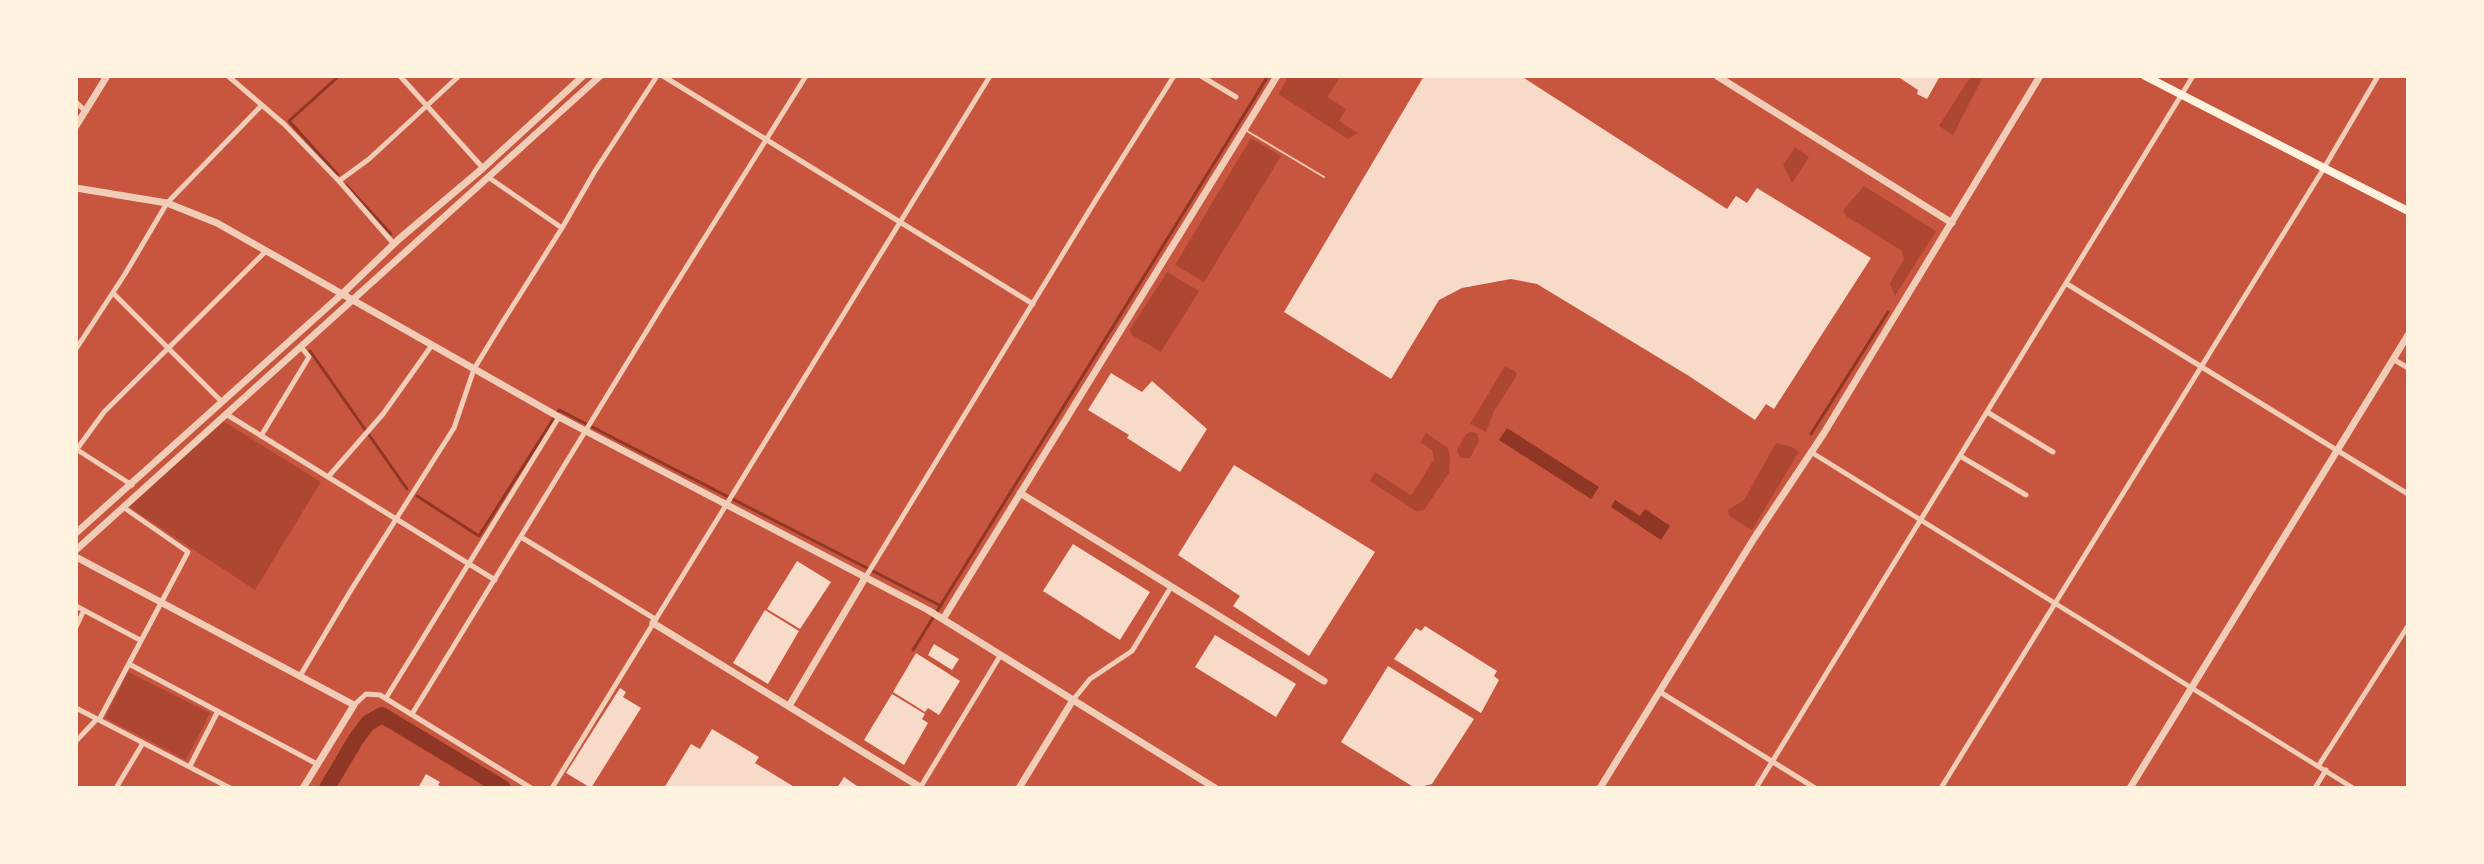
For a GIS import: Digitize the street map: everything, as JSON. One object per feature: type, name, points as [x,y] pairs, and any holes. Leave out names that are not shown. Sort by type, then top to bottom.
[{"type":"main road","points":[[2145,76],[2408,212]]},
{"type":"street","points":[[76,126],[107,76]]},
{"type":"street","points":[[228,76],[284,123],[394,244]]},
{"type":"street","points":[[400,76],[483,168]]},
{"type":"street","points":[[339,181],[369,159],[459,76]]},
{"type":"street","points":[[76,533],[342,294],[394,244],[483,168],[582,76]]},
{"type":"street","points":[[76,550],[302,348],[600,76]]},
{"type":"street","points":[[300,676],[454,428],[474,369],[595,171],[657,76]]},
{"type":"street","points":[[663,76],[1033,304]]},
{"type":"street","points":[[412,714],[806,76]]},
{"type":"street","points":[[552,788],[990,76]]},
{"type":"street","points":[[789,706],[865,578],[1174,76]]},
{"type":"street","points":[[1201,76],[1236,97]]},
{"type":"street","points":[[943,619],[1277,76]]},
{"type":"street","points":[[1717,76],[1952,223]]},
{"type":"street","points":[[1600,788],[1753,540],[1811,452],[2040,76]]},
{"type":"street","points":[[1756,788],[2193,76]]},
{"type":"street","points":[[1941,788],[2324,168],[2378,76]]},
{"type":"street","points":[[76,102],[85,111]]},
{"type":"street","points":[[76,350],[167,203],[261,106]]},
{"type":"street","points":[[488,177],[562,228]]},
{"type":"street","points":[[76,188],[167,203],[205,217],[586,432],[726,503],[943,619],[954,628],[1215,788]]},
{"type":"street","points":[[132,484],[77,449],[104,412],[266,251]]},
{"type":"street","points":[[2067,284],[2408,494]]},
{"type":"street","points":[[113,293],[222,402]]},
{"type":"street","points":[[2130,788],[2238,608],[2408,335]]},
{"type":"street","points":[[328,477],[372,429],[432,345]]},
{"type":"street","points":[[261,436],[309,357],[302,348]]},
{"type":"street","points":[[2393,359],[2408,368]]},
{"type":"street","points":[[1988,412],[2053,452]]},
{"type":"street","points":[[226,414],[495,580]]},
{"type":"street","points":[[386,698],[559,417]]},
{"type":"street","points":[[1811,452],[2353,788]]},
{"type":"street","points":[[1960,456],[2026,495]]},
{"type":"street","points":[[1020,493],[1324,681]]},
{"type":"street","points":[[76,741],[98,719],[188,552],[123,507]]},
{"type":"street","points":[[521,537],[920,787]]},
{"type":"street","points":[[76,557],[354,705]]},
{"type":"street","points":[[1018,788],[1073,700],[1090,679],[1132,651],[1171,587]]},
{"type":"street","points":[[76,606],[140,640]]},
{"type":"street","points":[[949,609],[949,620],[954,628]]},
{"type":"street","points":[[76,627],[84,610]]},
{"type":"street","points":[[2319,765],[2348,716],[2408,626]]},
{"type":"street","points":[[920,787],[1000,656]]},
{"type":"street","points":[[129,664],[317,764]]},
{"type":"street","points":[[1660,692],[1815,788]]},
{"type":"street","points":[[303,788],[354,705],[370,693],[386,698],[531,788]]},
{"type":"street","points":[[76,708],[230,788]]},
{"type":"street","points":[[190,766],[218,711]]},
{"type":"street","points":[[116,788],[143,743]]},
{"type":"street","points":[[2315,788],[2326,770]]},
{"type":"street","points":[[920,787],[926,785],[930,788]]},
{"type":"lane","points":[[1244,130],[1324,177]]},
{"type":"shaded area","points":[[1971,76],[1983,77],[1953,135],[1939,126]]},
{"type":"shaded area","points":[[1288,77],[1340,77],[1327,97],[1346,109],[1339,121],[1358,133],[1348,139],[1278,94]]},
{"type":"shaded area","points":[[1251,138],[1281,156],[1204,282],[1175,265]]},
{"type":"shaded area","points":[[1795,147],[1809,157],[1792,183],[1783,165]]},
{"type":"shaded area","points":[[1864,186],[1936,231],[1895,296],[1890,283],[1904,259],[1901,250],[1846,216],[1843,210]]},
{"type":"shaded area","points":[[1167,272],[1199,291],[1161,352],[1132,335],[1130,329]]},
{"type":"shaded area","points":[[1505,366],[1517,375],[1494,411],[1486,432],[1470,424]]},
{"type":"shaded area","points":[[223,421],[321,482],[255,590],[129,507]]},
{"type":"shaded area","points":[[1507,428],[1599,487],[1591,499],[1499,440]]},
{"type":"shaded area","points":[[1426,433],[1448,448],[1449,473],[1424,510],[1416,511],[1370,481],[1375,472],[1410,495],[1412,494],[1434,459],[1432,450],[1420,442]]},
{"type":"shaded area","points":[[1477,433],[1479,441],[1470,458],[1460,458],[1457,450],[1466,434]]},
{"type":"shaded area","points":[[1776,443],[1792,447],[1799,452],[1752,530],[1729,516],[1728,510],[1744,500]]},
{"type":"shaded area","points":[[1615,500],[1640,516],[1645,509],[1670,526],[1661,540],[1611,507]]},
{"type":"shaded area","points":[[128,672],[210,713],[186,760],[105,718]]},
{"type":"building","points":[[1424,76],[1521,76],[1727,209],[1736,196],[1747,203],[1757,188],[1871,258],[1774,409],[1766,404],[1755,420],[1689,376],[1537,284],[1511,279],[1462,288],[1439,300],[1391,379],[1284,312]]},
{"type":"building","points":[[1897,76],[1940,76],[1927,99],[1917,94],[1918,90]]},
{"type":"building","points":[[1111,373],[1142,392],[1152,381],[1207,429],[1180,472],[1127,438],[1129,435],[1088,410]]},
{"type":"building","points":[[1234,465],[1375,552],[1309,656],[1233,606],[1240,596],[1178,555]]},
{"type":"building","points":[[1073,544],[1150,592],[1120,640],[1043,591]]},
{"type":"building","points":[[797,561],[831,582],[800,629],[767,609]]},
{"type":"building","points":[[765,610],[799,631],[768,684],[733,663]]},
{"type":"building","points":[[1425,626],[1497,671],[1494,676],[1499,680],[1481,713],[1394,659],[1416,628],[1421,631]]},
{"type":"building","points":[[1215,635],[1296,684],[1276,717],[1195,667]]},
{"type":"building","points":[[934,644],[959,659],[952,670],[928,655]]},
{"type":"building","points":[[916,653],[960,681],[939,715],[928,708],[925,712],[893,692]]},
{"type":"building","points":[[1388,666],[1474,719],[1432,784],[1415,788],[1341,742]]},
{"type":"building","points":[[620,688],[626,692],[623,697],[641,708],[591,788],[566,773]]},
{"type":"building","points":[[892,694],[925,714],[922,719],[928,723],[904,765],[864,740]]},
{"type":"building","points":[[712,729],[759,757],[755,763],[796,788],[664,788],[691,744],[700,749]]},
{"type":"building","points":[[426,774],[440,782],[438,785],[443,788],[418,788]]},
{"type":"building","points":[[844,777],[860,788],[837,788]]},
{"type":"waterway","points":[[338,175],[289,121],[339,76]]},
{"type":"waterway","points":[[913,650],[1268,76]]},
{"type":"waterway","points":[[346,185],[391,234]]},
{"type":"waterway","points":[[1811,434],[1888,312]]},
{"type":"waterway","points":[[310,351],[407,489]]},
{"type":"waterway","points":[[417,496],[479,536],[559,410],[941,606]]},
{"type":"waterway","points":[[327,788],[368,723],[382,715],[503,788]]}]
